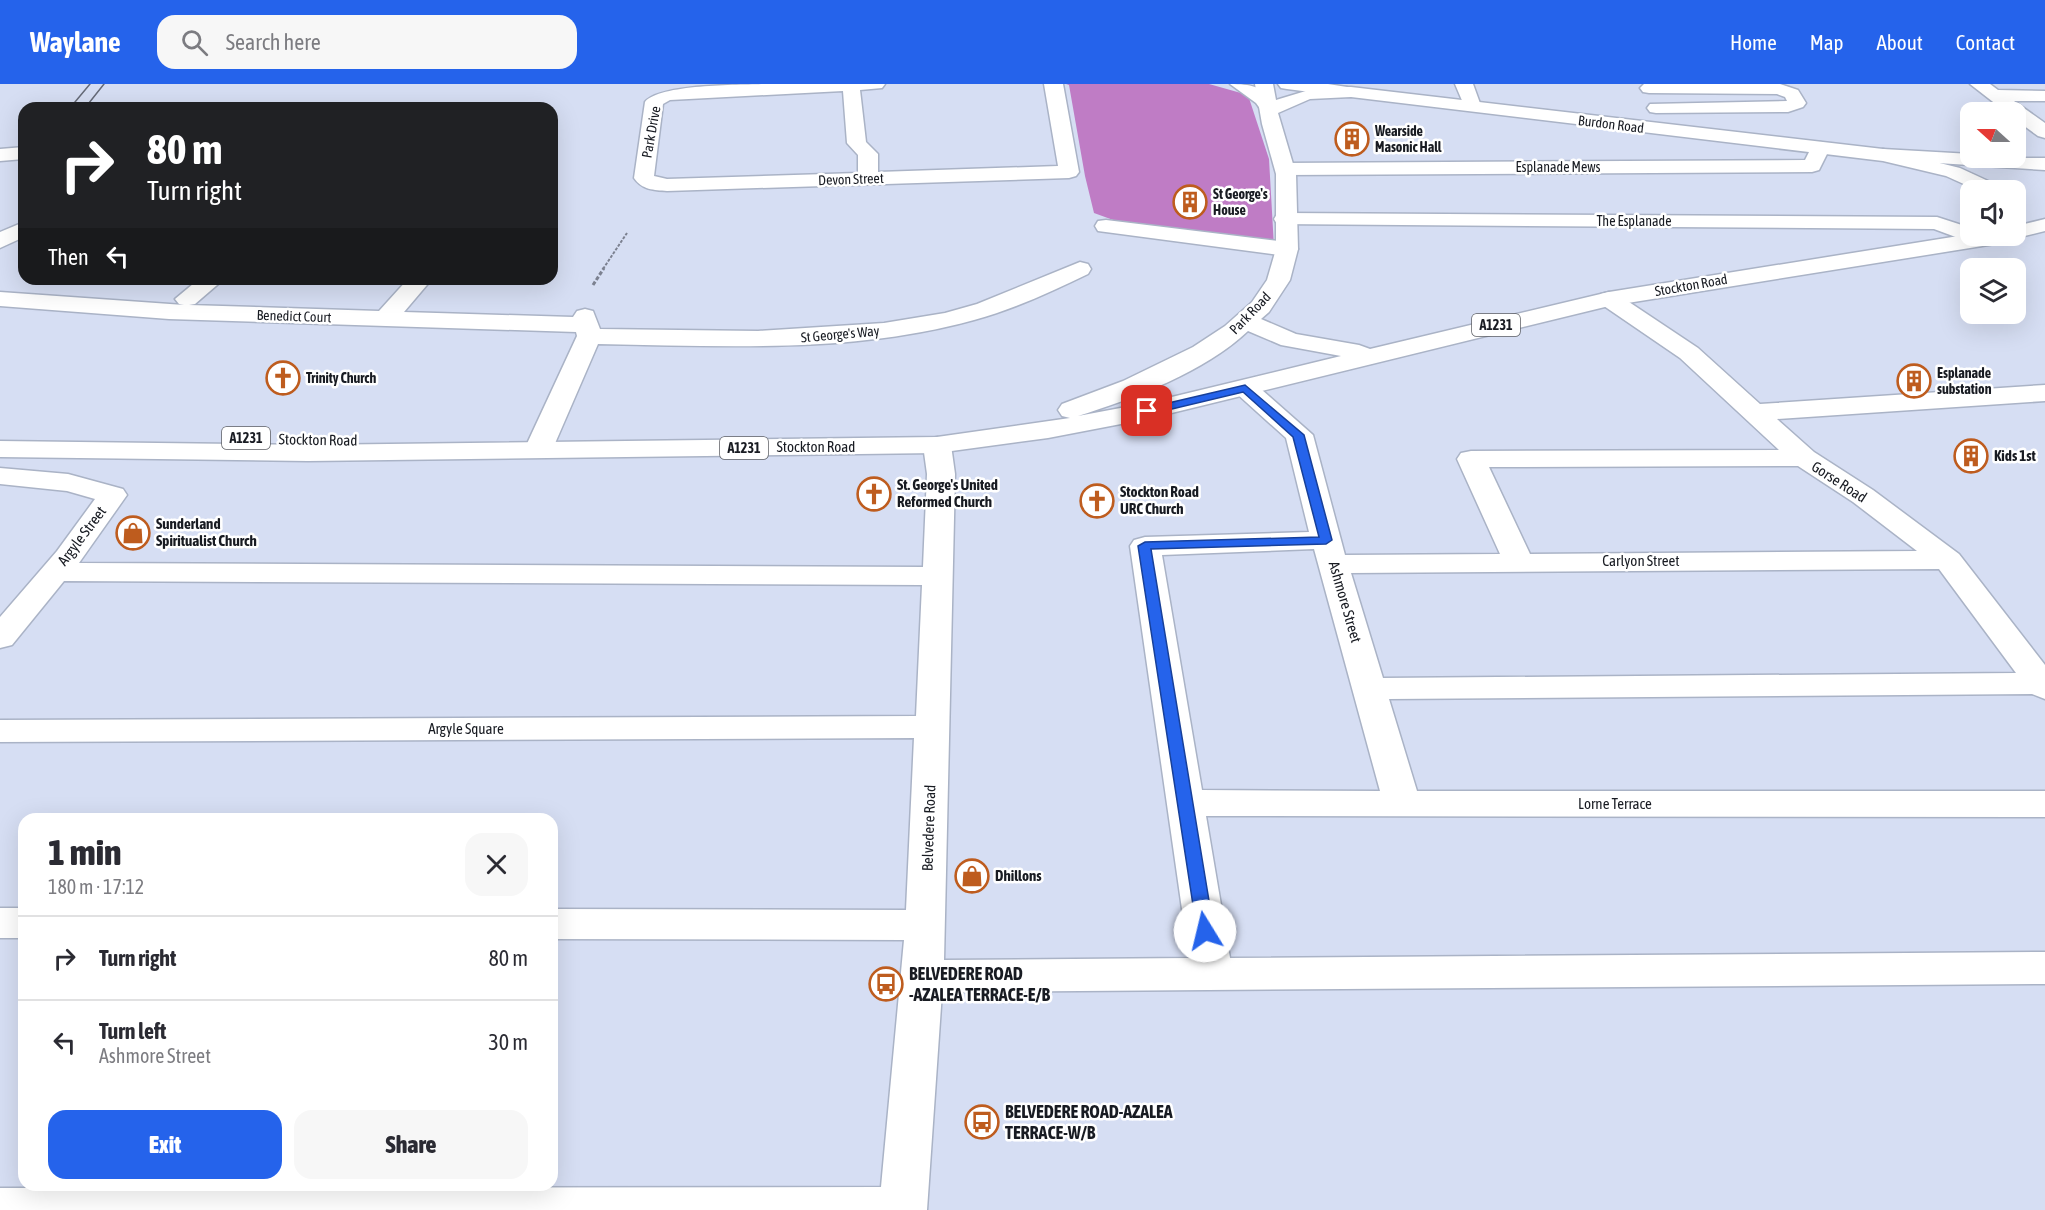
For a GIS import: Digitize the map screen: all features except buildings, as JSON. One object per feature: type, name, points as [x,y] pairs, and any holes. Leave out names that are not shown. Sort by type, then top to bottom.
[{"type":"main road","name":"Park Drive","points":[[645,168],[654,102],[660,97],[687,93],[876,84]]},
{"type":"main road","name":"Devon Street","points":[[645,168],[644,178],[647,181],[667,185],[1069,172],[1053,84]]},
{"type":"main road","points":[[1239,84],[1263,99],[1270,110],[1309,89]]},
{"type":"main road","name":"Park Road","points":[[1094,402],[1141,384],[1198,356],[1245,321],[1276,285],[1287,249],[1285,169],[1274,135],[1264,84]]},
{"type":"main road","name":"Burdon Road","points":[[1287,84],[1674,132],[1883,155]]},
{"type":"main road","points":[[1464,84],[1472,106]]},
{"type":"main road","points":[[851,86],[857,143],[868,154],[868,178]]},
{"type":"main road","points":[[1656,108],[1788,107],[1797,103],[1792,94],[1779,89],[1650,86],[1646,93],[1647,98],[1674,132]]},
{"type":"main road","name":"Burdon Road","points":[[1309,89],[1341,91]]},
{"type":"main road","points":[[1986,89],[2045,96]]},
{"type":"main road","points":[[1986,89],[2045,132]]},
{"type":"main road","name":"Esplanade Mews","points":[[1285,169],[1812,166],[1820,148]]},
{"type":"main road","points":[[0,155],[18,154]]},
{"type":"main road","points":[[1883,155],[2045,164]]},
{"type":"main road","points":[[1883,155],[1953,172],[1970,180]]},
{"type":"main road","name":"The Esplanade","points":[[1285,219],[1937,223],[1960,229]]},
{"type":"main road","points":[[2026,230],[2045,225]]},
{"type":"main road","points":[[1106,226],[1287,249]]},
{"type":"main road","points":[[0,241],[18,231]]},
{"type":"main road","name":"Stockton Road","points":[[0,449],[309,453],[538,448],[937,445],[1098,421],[1245,388],[1609,299],[1960,242]]},
{"type":"main road","name":"St George's Way","points":[[586,321],[773,339],[864,333],[928,324],[1017,298],[1039,290],[1080,269]]},
{"type":"main road","points":[[186,299],[205,285]]},
{"type":"main road","points":[[385,318],[415,285]]},
{"type":"main road","name":"Benedict Court","points":[[0,299],[170,312],[586,321]]},
{"type":"main road","name":"Gorse Road","points":[[1609,299],[1689,353],[1804,458],[1863,496],[1948,560],[2043,686]]},
{"type":"main road","points":[[773,339],[810,311]]},
{"type":"main road","points":[[538,448],[586,321]]},
{"type":"main road","name":"Stockton Road","points":[[1245,321],[1273,334],[1309,345],[1363,353],[1385,353]]},
{"type":"main road","name":"Ashmore Street","points":[[1245,388],[1299,435],[1402,803]]},
{"type":"main road","points":[[1755,412],[2045,393]]},
{"type":"main road","name":"Stockton Road","points":[[996,437],[1094,402]]},
{"type":"main road","name":"Stockton Road","points":[[0,433],[424,442],[492,449]]},
{"type":"main road","name":"Belvedere Road","points":[[903,1209],[926,925],[941,474],[937,445]]},
{"type":"main road","points":[[1519,562],[1471,459],[1804,458]]},
{"type":"main road","name":"Argyle Street","points":[[0,476],[68,483],[113,495],[62,564],[0,638]]},
{"type":"main road","name":"Carlyon Street","points":[[1186,803],[1145,546],[1330,552],[1519,562],[1948,560]]},
{"type":"main road","points":[[62,564],[937,576]]},
{"type":"main road","points":[[1370,689],[2043,686]]},
{"type":"main road","name":"Argyle Square","points":[[0,731],[932,727]]},
{"type":"main road","points":[[1186,803],[1212,974]]},
{"type":"main road","name":"Lorne Terrace","points":[[1186,803],[2045,804]]},
{"type":"main road","points":[[0,923],[18,923]]},
{"type":"main road","points":[[558,924],[926,925]]},
{"type":"main road","points":[[922,976],[2045,968]]},
{"type":"main road","points":[[0,1209],[903,1209]]},
{"type":"path","points":[[586,321],[627,233]]},
{"type":"shaded area","points":[[1066,84],[1209,84],[1248,95],[1269,159],[1274,247],[1116,221],[1094,213],[1069,85]]},
{"type":"tram line","points":[[75,102],[90,84]]},
{"type":"tram line","points":[[90,102],[104,84]]},
{"type":"place","name":"Wearside Masonic Hall","points":[[1352,139]]},
{"type":"place","name":"St George's House","points":[[1190,202]]},
{"type":"place","name":"Trinity Church","points":[[283,378]]},
{"type":"place","name":"Esplanade substation","points":[[1914,381]]},
{"type":"place","name":"Kids 1st","points":[[1971,456]]},
{"type":"place","name":"St. George's United Reformed Church","points":[[874,494]]},
{"type":"place","name":"Stockton Road URC Church","points":[[1097,501]]},
{"type":"place","name":"Sunderland Spiritualist Church","points":[[133,533]]},
{"type":"place","name":"Dhillons","points":[[972,876]]},
{"type":"place","name":"BELVEDERE ROAD -AZALEA TERRACE-E/B","points":[[886,984]]},
{"type":"place","name":"BELVEDERE ROAD-AZALEA TERRACE-W/B","points":[[982,1122]]},
{"type":"route","points":[[1147,411],[1245,388],[1299,435],[1326,540],[1145,546],[1205,931]]}]
